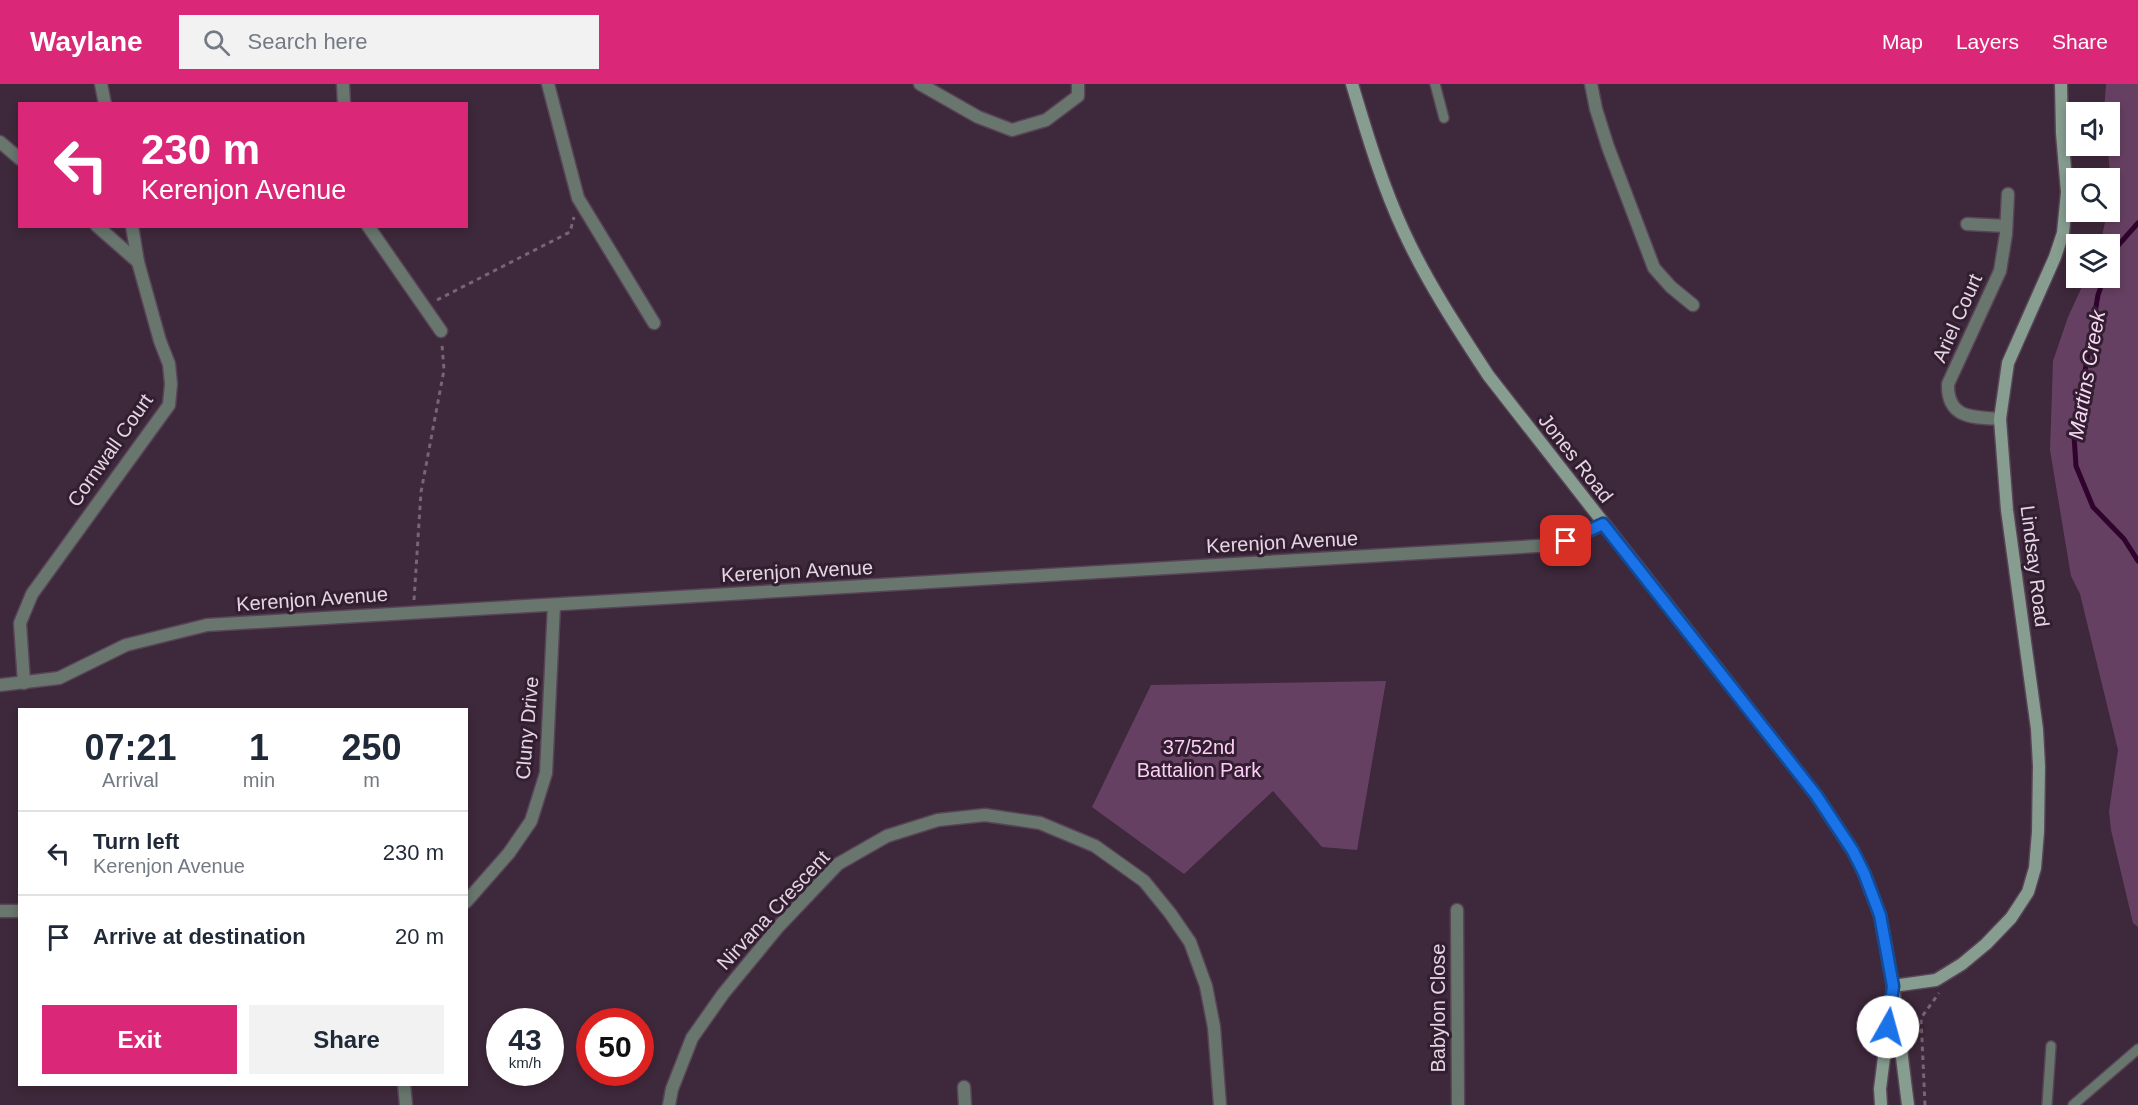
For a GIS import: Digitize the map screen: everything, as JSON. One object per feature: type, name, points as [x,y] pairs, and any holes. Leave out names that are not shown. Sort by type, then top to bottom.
[{"type":"main road","name":"Jones Road","points":[[1352,84],[1369,141],[1404,232],[1448,315],[1488,375],[1816,795],[1864,873],[1877,907],[1888,955],[1908,1105]]},
{"type":"main road","name":"Lindsay Road","points":[[1893,986],[1936,980],[1962,964],[1986,944],[2011,918],[2028,892],[2035,868],[2039,766],[2037,729],[2007,510],[2000,419],[2008,363],[2055,257],[2063,233],[2067,192],[2061,84]]},
{"type":"main road","name":"Jones Road","points":[[1881,1105],[1880,1089],[1893,986]]},
{"type":"street","points":[[101,84],[105,102]]},
{"type":"street","points":[[343,84],[344,102]]},
{"type":"street","points":[[548,84],[578,198],[654,323]]},
{"type":"street","points":[[920,84],[978,117],[1012,130],[1047,120],[1078,96],[1078,84]]},
{"type":"street","points":[[1591,84],[1608,147],[1654,268],[1671,287],[1693,305]]},
{"type":"street","points":[[0,142],[18,157]]},
{"type":"street","name":"Ariel Court","points":[[2000,419],[1962,414],[1956,410],[1948,394],[1948,384],[2000,270],[2004,252],[2008,194]]},
{"type":"street","points":[[1967,224],[2006,226]]},
{"type":"street","points":[[99,228],[138,262]]},
{"type":"street","name":"Cornwall Court","points":[[24,683],[20,623],[32,594],[169,405],[171,384],[169,364],[160,341],[138,262],[132,228]]},
{"type":"street","points":[[369,228],[441,331]]},
{"type":"street","name":"Kerenjon Avenue","points":[[0,685],[59,678],[126,645],[207,625],[1554,545],[1603,524]]},
{"type":"street","name":"Cluny Drive","points":[[468,900],[509,853],[531,821],[546,773],[554,605]]},
{"type":"street","name":"Nirvana Crescent","points":[[669,1105],[672,1089],[692,1038],[723,994],[779,926],[838,864],[887,836],[938,820],[985,815],[1040,823],[1095,846],[1144,881],[1170,912],[1190,942],[1206,986],[1214,1028],[1220,1105]]},
{"type":"street","name":"Babylon Close","points":[[1457,910],[1458,1105]]},
{"type":"street","points":[[0,911],[18,911]]},
{"type":"street","points":[[404,1086],[406,1105]]},
{"type":"street","points":[[964,1087],[965,1105]]},
{"type":"lane","points":[[1435,84],[1444,118]]},
{"type":"lane","points":[[2047,1105],[2051,1046]]},
{"type":"lane","points":[[2073,1105],[2138,1049]]},
{"type":"path","points":[[424,306],[570,232],[578,198]]},
{"type":"path","points":[[413,612],[421,492],[444,370],[441,331]]},
{"type":"path","points":[[1926,1105],[1921,1018],[1939,994],[1936,980]]},
{"type":"green space","points":[[2106,84],[2138,84],[2138,927],[2133,923],[2111,830],[2109,811],[2118,750],[2080,594],[2071,576],[2050,450],[2053,361],[2068,317],[2081,288],[2120,288],[2120,234],[2102,234],[2105,222],[2120,222],[2120,168],[2109,168],[2109,156],[2120,156],[2120,102],[2105,102]]},
{"type":"green space","name":"37/52nd Battalion Park","points":[[1386,681],[1357,850],[1322,847],[1273,791],[1184,874],[1092,807],[1151,685]]},
{"type":"waterway","name":"Martins Creek","points":[[2120,243],[2138,223]]},
{"type":"waterway","name":"Martins Creek","points":[[2100,288],[2074,436],[2076,466],[2093,507],[2124,539],[2138,561]]},
{"type":"route","points":[[1566,541],[1603,524],[1816,795],[1839,829],[1864,873],[1880,915],[1893,986],[1888,1027]]}]
